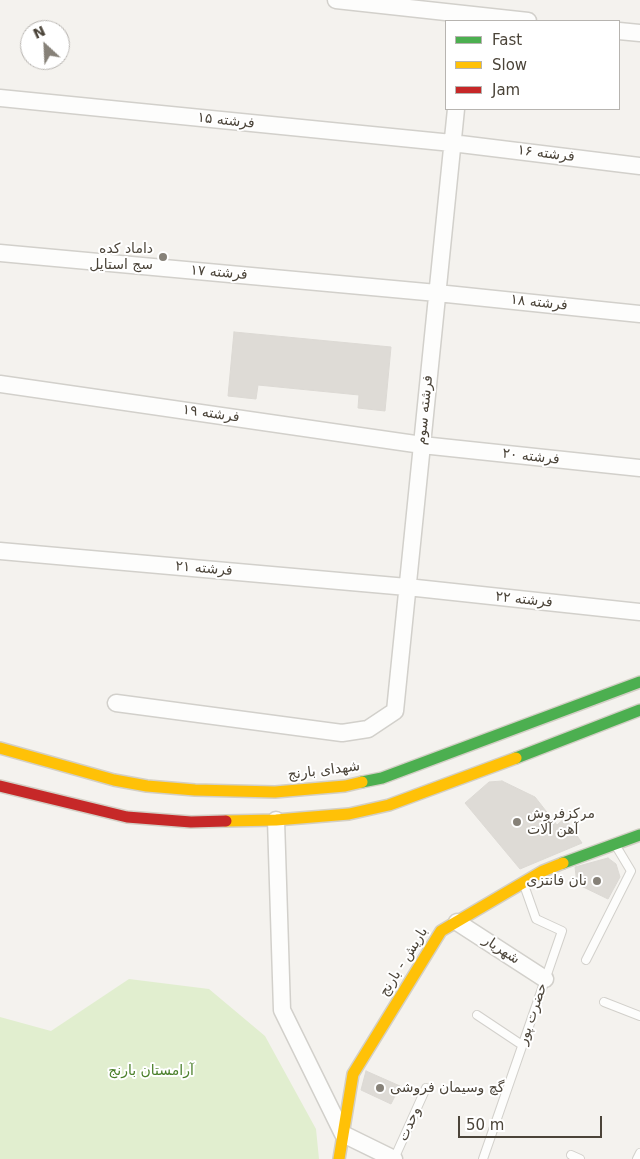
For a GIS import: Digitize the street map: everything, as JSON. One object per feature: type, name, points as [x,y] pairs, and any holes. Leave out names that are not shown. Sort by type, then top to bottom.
[{"type":"main road","name":"شهدای بارنج","points":[[0,748],[114,780],[147,786],[195,790],[275,792],[344,786],[382,778],[640,682]]},
{"type":"main road","points":[[0,786],[128,817],[191,822],[276,820],[349,814],[390,805],[569,739],[640,710]]},
{"type":"main road","name":"باریش - بارنج","points":[[339,1159],[353,1074],[441,931],[544,871],[640,835]]},
{"type":"street","points":[[336,0],[465,12],[521,20]]},
{"type":"street","points":[[620,31],[640,33]]},
{"type":"street","name":"۱۵ فرشته","points":[[0,98],[452,143]]},
{"type":"street","name":"فرشته سوم","points":[[116,704],[342,733],[368,729],[395,711],[456,110]]},
{"type":"street","name":"۱۶ فرشته","points":[[452,143],[640,166]]},
{"type":"street","name":"۱۷ فرشته","points":[[0,253],[437,293]]},
{"type":"street","name":"۱۸ فرشته","points":[[437,293],[640,314]]},
{"type":"street","name":"۱۹ فرشته","points":[[0,384],[422,445]]},
{"type":"street","name":"۲۰ فرشته","points":[[422,445],[640,468]]},
{"type":"street","name":"۲۱ فرشته","points":[[0,551],[407,587]]},
{"type":"street","name":"۲۲ فرشته","points":[[407,587],[640,612]]},
{"type":"street","points":[[276,820],[282,1010],[343,1134]]},
{"type":"street","name":"شهریار","points":[[456,922],[544,979]]},
{"type":"street","name":"وحدت","points":[[343,1134],[394,1159]]},
{"type":"lane","points":[[586,960],[631,871],[615,844]]},
{"type":"lane","name":"حضرت پور","points":[[483,1159],[562,931],[536,919],[523,883]]},
{"type":"lane","points":[[604,1002],[640,1016]]},
{"type":"lane","points":[[477,1015],[522,1045]]},
{"type":"lane","name":"وحدت","points":[[394,1159],[426,1088]]},
{"type":"lane","points":[[638,1159],[640,1153]]},
{"type":"lane","points":[[571,1155],[580,1159]]},
{"type":"green space","name":"آرامستان بارنج","points":[[129,979],[209,989],[265,1036],[316,1129],[319,1159],[0,1159],[0,1017],[51,1031]]},
{"type":"building","points":[[234,332],[391,347],[385,411],[358,408],[359,395],[258,385],[256,399],[228,396]]},
{"type":"building","name":"مرکزفروش آهن آلات","points":[[502,781],[535,797],[557,825],[565,818],[582,843],[520,869],[465,803],[489,782]]},
{"type":"building","name":"نان فانتزی","points":[[608,858],[616,864],[620,877],[608,899],[577,884],[575,867]]},
{"type":"building","name":"گچ وسیمان فروشی","points":[[366,1071],[400,1086],[391,1104],[361,1090]]},
{"type":"traffic: fast","points":[[362,782],[382,778],[640,682]]},
{"type":"traffic: fast","points":[[516,758],[640,710]]},
{"type":"traffic: fast","points":[[563,863],[640,835]]},
{"type":"traffic: slow","points":[[0,748],[114,780],[147,786],[195,790],[275,792],[345,786],[362,782]]},
{"type":"traffic: slow","points":[[226,821],[276,820],[349,814],[389,805],[516,758]]},
{"type":"traffic: slow","points":[[339,1159],[353,1074],[441,931],[543,871],[563,863]]},
{"type":"traffic: jam","points":[[0,786],[127,817],[191,822],[226,821]]},
{"type":"place","name":"داماد کده سج استایل","points":[[163,257]]},
{"type":"place","name":"مرکزفروش آهن آلات","points":[[517,822]]},
{"type":"place","name":"نان فانتزی","points":[[597,881]]},
{"type":"place","name":"گچ وسیمان فروشی","points":[[380,1088]]}]
